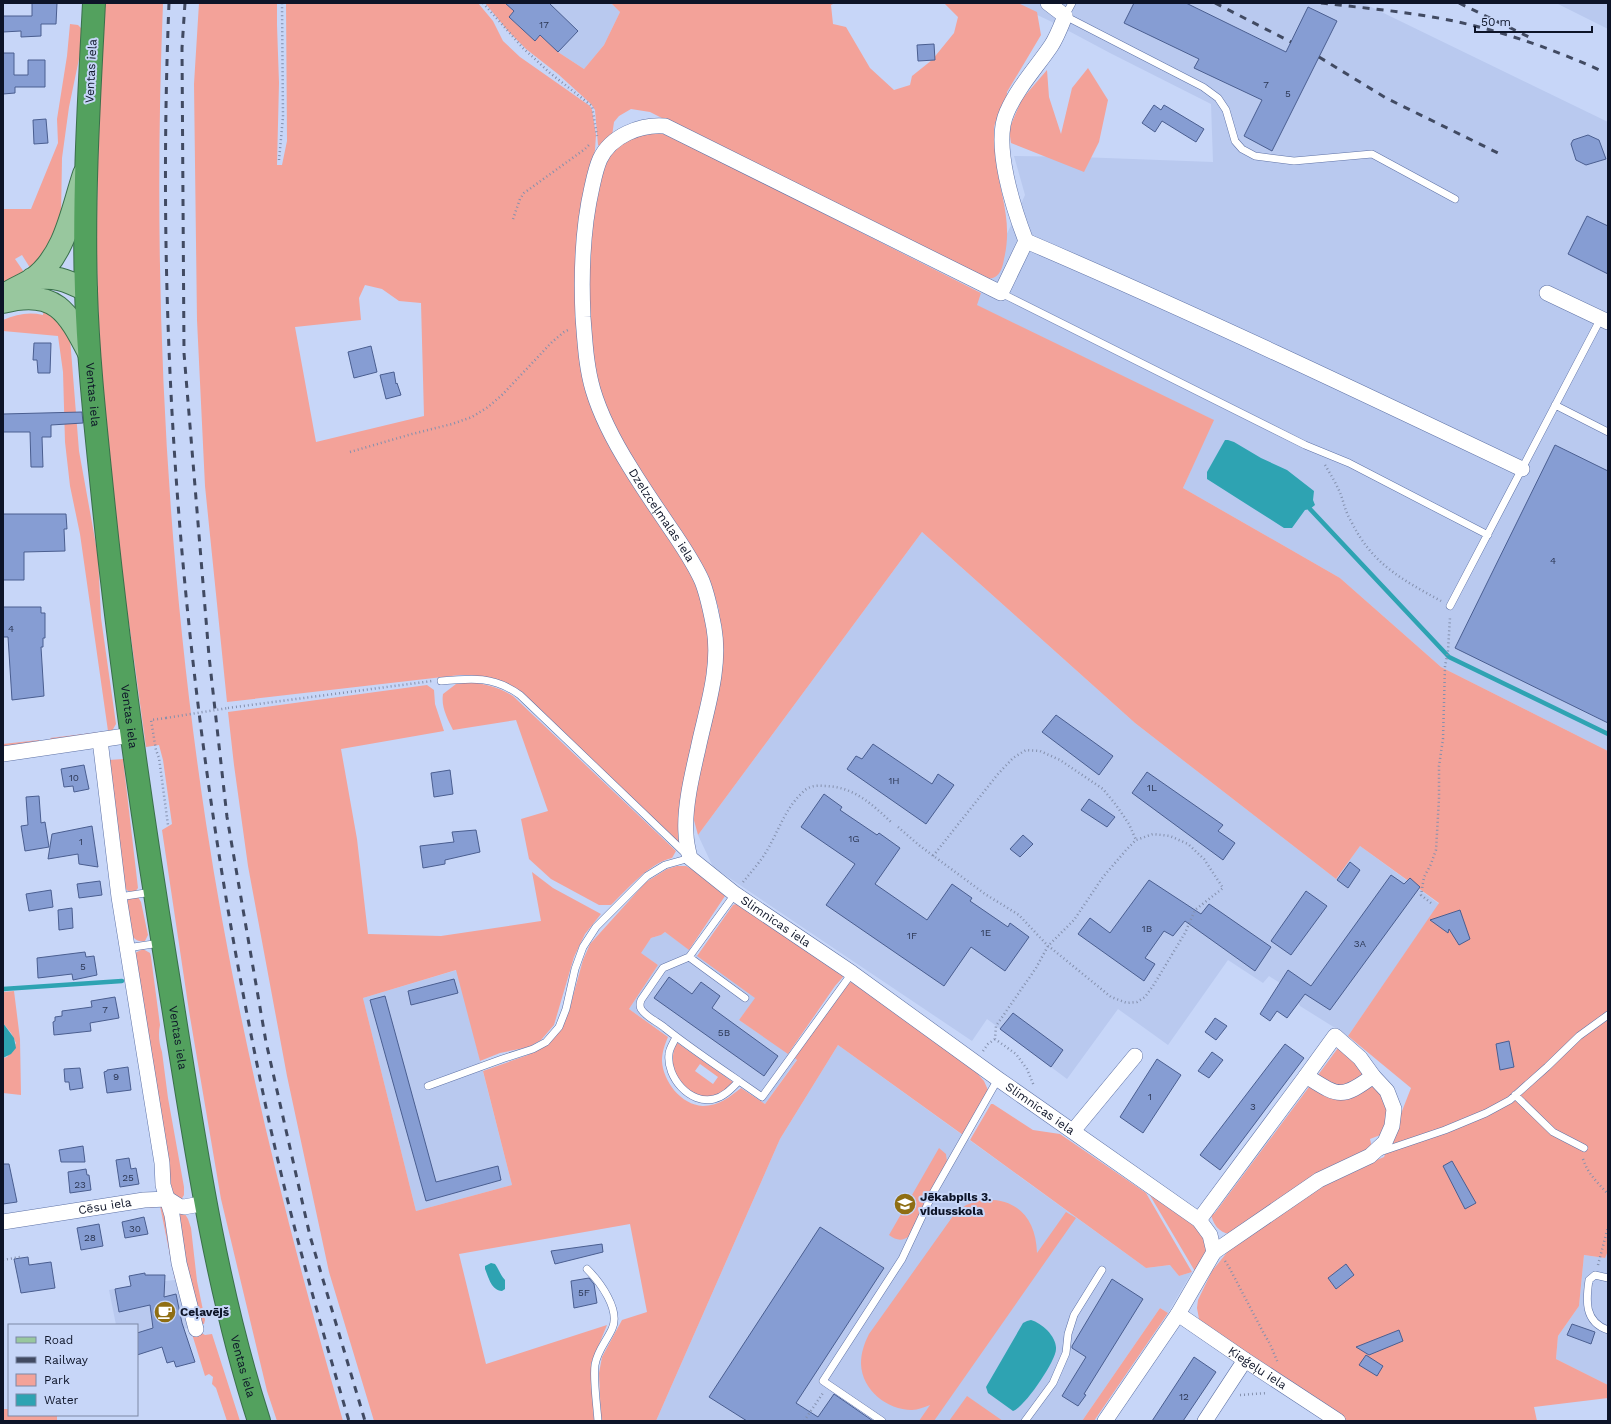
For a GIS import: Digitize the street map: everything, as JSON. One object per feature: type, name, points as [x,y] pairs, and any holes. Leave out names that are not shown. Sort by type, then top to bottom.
[{"type":"highway","name":"Ventas iela","points":[[94,3],[86,168],[86,290],[90,354],[114,606],[155,892],[206,1203],[231,1323],[259,1421]]},
{"type":"main road","points":[[3,296],[32,279],[46,266],[57,252],[65,234],[86,168]]},
{"type":"main road","points":[[32,279],[45,277],[58,278],[86,290]]},
{"type":"main road","points":[[3,302],[27,299],[62,299],[86,290]]},
{"type":"main road","points":[[46,300],[54,303],[65,313],[77,330],[90,354]]},
{"type":"street","points":[[1048,3],[1069,10],[1052,45],[1014,98],[1002,122],[1002,147],[1008,186],[1017,219],[1026,241],[1314,370],[1522,469]]},
{"type":"street","name":"Dzelzceļmalas iela","points":[[690,858],[686,834],[686,813],[698,750],[711,695],[716,647],[715,631],[709,602],[692,561],[629,466],[601,412],[588,370],[584,336],[582,247],[594,175],[600,159],[606,150],[623,136],[634,130],[647,126],[665,126],[1001,293]]},
{"type":"street","points":[[1001,293],[1026,241]]},
{"type":"street","points":[[1547,293],[1604,320]]},
{"type":"street","points":[[3,754],[132,735]]},
{"type":"street","points":[[100,740],[119,897],[162,1163],[163,1185],[172,1215],[179,1263],[196,1328]]},
{"type":"street","name":"Slimnīcas iela","points":[[690,858],[735,894],[852,973],[998,1079],[1199,1220],[1210,1235],[1214,1252]]},
{"type":"street","points":[[1105,1421],[1178,1314],[1214,1252],[1320,1180],[1372,1154],[1385,1142],[1392,1126],[1394,1109],[1387,1091],[1373,1076],[1360,1058],[1335,1036],[1199,1220]]},
{"type":"street","points":[[1073,1131],[1135,1056]]},
{"type":"street","points":[[1306,1076],[1334,1093],[1346,1093],[1358,1087],[1373,1076]]},
{"type":"street","name":"Cēsu iela","points":[[3,1222],[144,1200],[168,1199],[179,1206],[184,1207],[206,1203]]},
{"type":"street","name":"Ķieģeļu iela","points":[[1178,1314],[1338,1421]]},
{"type":"street","points":[[1205,1421],[1245,1360]]},
{"type":"lane","points":[[1069,10],[1203,87],[1218,98],[1226,110],[1235,142],[1242,149],[1255,156],[1294,162],[1372,154],[1455,199]]},
{"type":"lane","points":[[1001,293],[1305,445],[1349,463],[1488,534]]},
{"type":"lane","points":[[1450,606],[1556,405],[1604,320]]},
{"type":"lane","points":[[1556,405],[1608,432]]},
{"type":"lane","points":[[441,681],[482,679],[497,682],[520,695],[690,858]]},
{"type":"lane","points":[[428,1086],[533,1049],[546,1042],[559,1027],[566,1009],[575,969],[583,947],[596,927],[647,876],[665,865],[690,858]]},
{"type":"lane","points":[[119,897],[155,892]]},
{"type":"lane","points":[[735,894],[688,957],[663,968],[639,1004],[641,1010],[676,1037],[762,1097],[852,973]]},
{"type":"lane","points":[[127,948],[163,942]]},
{"type":"lane","points":[[688,957],[745,998]]},
{"type":"lane","points":[[1372,1154],[1409,1143],[1486,1113],[1510,1100],[1579,1036],[1608,1015]]},
{"type":"lane","points":[[676,1037],[669,1053],[669,1067],[676,1081],[686,1092],[701,1100],[714,1099],[727,1092],[739,1081]]},
{"type":"lane","points":[[882,1421],[823,1381],[902,1259],[934,1193],[998,1079]]},
{"type":"lane","points":[[1515,1095],[1554,1132],[1584,1148]]},
{"type":"lane","points":[[587,1269],[597,1278],[604,1289],[614,1320],[612,1328],[598,1353],[595,1366],[598,1421]]},
{"type":"lane","points":[[1025,1421],[1053,1383],[1066,1353],[1068,1334],[1074,1316],[1102,1270]]},
{"type":"lane","points":[[1608,1278],[1595,1275],[1589,1280],[1587,1297],[1587,1309],[1592,1319],[1608,1330]]},
{"type":"path","points":[[279,160],[283,117],[282,3]]},
{"type":"path","points":[[483,3],[523,48],[550,72],[589,102],[594,111],[597,137],[585,149],[524,193],[520,199],[513,219]]},
{"type":"path","points":[[350,452],[452,424],[472,416],[488,407],[502,396],[523,372],[564,332],[577,329],[582,332],[584,336]]},
{"type":"path","points":[[1305,445],[1324,464],[1332,477],[1349,519],[1358,536],[1369,551],[1399,578],[1450,606],[1448,651],[1445,666],[1443,739],[1439,766],[1436,850],[1424,877],[1421,895],[1431,903]]},
{"type":"path","points":[[168,825],[159,758],[155,746],[151,720],[262,702],[441,681]]},
{"type":"path","points":[[933,856],[998,774],[1013,758],[1026,750],[1040,751],[1060,760],[1103,790],[1116,805],[1136,840]]},
{"type":"path","points":[[735,894],[768,848],[787,813],[802,792],[814,785],[833,786],[854,792],[869,802],[892,823]]},
{"type":"path","points":[[898,828],[985,894],[1019,915],[1048,946],[1110,997],[1127,1003],[1137,1002],[1145,997],[1185,933],[1195,910],[1223,888],[1204,860],[1188,844],[1170,836],[1153,834],[1136,840],[1103,877],[1074,920],[1048,946],[1036,968],[996,1026],[996,1039],[1016,1054],[1027,1070],[1035,1087],[1041,1108]]},
{"type":"path","points":[[1584,1148],[1583,1158],[1586,1168],[1593,1179],[1608,1194]]},
{"type":"path","points":[[1595,1275],[1608,1227]]},
{"type":"path","points":[[1214,1252],[1229,1267],[1270,1344],[1288,1388],[1276,1393],[1241,1395],[1216,1404]]},
{"type":"path","points":[[3,1260],[20,1257]]},
{"type":"path","points":[[804,1421],[829,1385]]},
{"type":"shaded area","points":[[505,3],[611,3],[620,12],[604,45],[584,69],[558,52],[540,36],[535,41],[509,17]]},
{"type":"shaded area","points":[[1012,3],[1363,3],[1608,122],[1608,751],[1441,667],[1340,578],[1183,488],[1213,420],[976,305],[986,279],[1025,195],[1014,156],[1213,162],[1211,104]]},
{"type":"shaded area","points":[[1556,3],[1608,3],[1608,29]]},
{"type":"shaded area","points":[[922,532],[1135,723],[1336,879],[1360,846],[1439,904],[1348,1036],[1300,1006],[1293,991],[1269,976],[1263,983],[1228,960],[1168,1045],[1118,1009],[1067,1079],[987,1019],[972,1041],[713,867],[698,835]]},
{"type":"shaded area","points":[[665,932],[756,998],[739,1020],[797,1059],[765,1104],[629,1009],[658,965],[640,953],[651,938]]},
{"type":"shaded area","points":[[457,970],[512,1185],[416,1211],[363,998]]},
{"type":"shaded area","name":"Jēkabpils 3. vidusskola","points":[[838,1045],[1146,1268],[1171,1265],[1179,1276],[1192,1272],[1168,1313],[1160,1308],[1082,1421],[656,1421],[780,1139]]},
{"type":"shaded area","points":[[1608,1251],[1608,1385],[1556,1359],[1558,1336],[1579,1306],[1584,1255],[1604,1258]]},
{"type":"shaded area","points":[[175,1280],[190,1327],[138,1343],[138,1324],[116,1324],[109,1290],[147,1283]]},
{"type":"green space","points":[[104,3],[163,3],[159,209],[165,414],[171,517],[180,619],[192,721],[218,899],[248,1049],[283,1199],[343,1421],[277,1421],[267,1391],[221,1199],[189,1011],[162,830],[172,824],[163,760],[159,745],[146,747],[129,623],[125,608],[105,422],[97,282],[98,148]]},
{"type":"green space","points":[[199,3],[277,3],[279,83],[277,165],[282,165],[287,141],[286,3],[478,3],[493,21],[503,41],[520,57],[590,106],[596,135],[595,150],[588,184],[581,361],[662,530],[675,544],[702,596],[712,655],[681,844],[674,840],[522,693],[507,684],[492,678],[460,675],[227,702],[205,486],[197,320],[194,84]],"holes":[[[365,285],[382,289],[399,301],[421,303],[424,416],[316,442],[295,327],[361,320],[359,298]]]},
{"type":"green space","points":[[485,3],[505,3],[514,11],[509,17],[535,41],[540,35],[558,52],[584,69],[604,45],[620,12],[611,3],[835,3],[831,5],[833,24],[846,27],[870,68],[894,90],[910,85],[912,76],[932,60],[954,33],[958,17],[944,3],[1018,3],[1037,12],[1041,35],[1007,92],[1005,102],[996,121],[994,132],[996,159],[1005,209],[1007,233],[1004,259],[1000,272],[995,277],[987,278],[963,270],[650,112],[631,109],[619,116],[614,122],[612,136],[602,149],[598,145],[595,110],[591,104],[558,74],[526,49],[508,31]]},
{"type":"green space","points":[[70,24],[78,25],[83,30],[80,54],[69,107],[62,158],[61,217],[58,231],[32,271],[22,255],[15,259],[26,275],[3,285],[3,209],[31,209],[58,143],[57,119],[67,56]]},
{"type":"green space","points":[[1088,68],[1108,100],[1099,142],[1084,172],[1011,143],[1009,129],[1022,99],[1047,70],[1049,97],[1061,134],[1072,88]]},
{"type":"green space","points":[[646,132],[661,133],[692,147],[981,293],[977,305],[1214,420],[1183,488],[1340,578],[1441,667],[1608,751],[1608,1251],[1605,1258],[1584,1255],[1579,1306],[1558,1336],[1556,1359],[1608,1385],[1608,1398],[1534,1407],[1537,1421],[1348,1421],[1207,1327],[1199,1319],[1197,1308],[1198,1300],[1212,1271],[1229,1250],[1307,1195],[1351,1171],[1384,1157],[1411,1088],[1348,1036],[1439,903],[1360,846],[1336,879],[1135,723],[922,532],[698,835],[692,813],[722,652],[719,610],[708,575],[684,537],[648,486],[607,413],[591,355],[588,267],[591,221],[603,166],[618,145]]},
{"type":"green space","points":[[44,308],[52,312],[70,338],[79,451],[98,556],[101,618],[116,724],[112,731],[52,740],[50,738],[108,731],[80,534],[70,486],[65,442],[63,372],[58,336],[3,331],[3,320],[23,314],[43,315]]},
{"type":"green space","points":[[469,682],[492,686],[513,696],[676,851],[672,858],[655,865],[647,871],[611,905],[599,905],[551,879],[529,859],[521,819],[548,811],[516,720],[453,730],[447,717],[443,703],[443,694],[456,684]]},
{"type":"green space","points":[[427,685],[434,690],[435,704],[444,731],[341,749],[357,839],[368,934],[441,936],[541,921],[532,872],[553,888],[601,914],[585,934],[574,957],[554,1025],[541,1040],[529,1047],[500,1053],[480,1061],[456,970],[363,998],[416,1211],[512,1185],[483,1071],[528,1055],[543,1047],[569,1010],[583,960],[590,944],[646,882],[667,869],[677,866],[686,866],[698,873],[725,896],[689,950],[665,932],[651,938],[641,953],[658,965],[629,1009],[668,1037],[663,1054],[663,1069],[670,1084],[681,1097],[695,1105],[708,1106],[724,1100],[741,1088],[765,1104],[797,1060],[795,1058],[839,994],[846,985],[851,982],[857,984],[975,1071],[984,1081],[988,1090],[963,1135],[838,1045],[780,1139],[656,1421],[601,1421],[599,1373],[602,1357],[622,1320],[647,1312],[630,1224],[459,1254],[486,1364],[607,1325],[591,1364],[594,1421],[374,1421],[329,1272],[287,1076],[248,866],[228,712]]},
{"type":"green space","points":[[39,740],[39,742],[3,748],[3,744]]},
{"type":"green space","points":[[123,759],[138,888],[135,892],[128,891],[125,888],[109,760]]},
{"type":"green space","points":[[138,897],[141,902],[148,935],[145,941],[138,941],[133,937],[126,903],[129,898]]},
{"type":"green space","points":[[740,904],[843,975],[788,1054],[739,1020],[755,998],[697,956],[733,905]]},
{"type":"green space","points":[[143,949],[150,953],[151,957],[160,1025],[160,1042],[168,1098],[184,1187],[184,1195],[181,1200],[170,1192],[135,953]]},
{"type":"green space","points":[[14,991],[20,1039],[21,1095],[3,1093],[3,1058],[7,1057],[16,1043],[11,1033],[3,1023],[3,992]]},
{"type":"green space","points":[[676,1042],[733,1082],[716,1095],[701,1096],[688,1089],[678,1078],[673,1064],[673,1053]],"holes":[[[700,1064],[718,1077],[713,1084],[695,1071]]]},
{"type":"green space","points":[[1338,1048],[1363,1069],[1363,1077],[1340,1090],[1318,1075]]},
{"type":"green space","points":[[1309,1087],[1376,1087],[1391,1110],[1383,1134],[1370,1139],[1372,1148],[1230,1234],[1219,1230],[1211,1213],[1214,1214]]},
{"type":"green space","points":[[991,1104],[1033,1130],[1060,1134],[1146,1193],[1192,1272],[1179,1276],[1170,1265],[1146,1268],[970,1140]]},
{"type":"green space","points":[[939,1148],[946,1154],[947,1162],[909,1236],[901,1240],[894,1238],[889,1235]]},
{"type":"green space","points":[[1148,1192],[1184,1217],[1200,1233],[1206,1250],[1196,1273]]},
{"type":"green space","points":[[981,1200],[994,1200],[1015,1206],[1029,1220],[1036,1241],[1037,1253],[1066,1212],[1076,1218],[934,1421],[919,1421],[930,1405],[914,1410],[903,1409],[885,1402],[871,1390],[862,1373],[861,1364],[863,1349],[869,1334],[953,1216],[966,1205]]},
{"type":"green space","points":[[162,1204],[178,1280],[175,1280],[160,1206],[150,1208],[149,1205]]},
{"type":"green space","points":[[180,1213],[185,1214],[191,1228],[197,1281],[205,1320],[204,1324],[202,1324],[189,1275],[178,1215]]},
{"type":"green space","points":[[1160,1308],[1168,1313],[1094,1421],[1082,1421]]},
{"type":"green space","points":[[198,1331],[205,1335],[212,1334],[240,1421],[227,1421],[216,1388],[212,1384],[213,1377],[209,1374],[205,1376],[192,1334]]},
{"type":"green space","points":[[967,1396],[1003,1421],[949,1421]]},
{"type":"green space","points":[[3,1409],[8,1409],[8,1416],[57,1416],[57,1421],[3,1421]]},
{"type":"water","points":[[1225,440],[1234,442],[1261,458],[1287,470],[1314,491],[1313,500],[1315,505],[1310,509],[1305,510],[1292,528],[1284,528],[1207,479],[1207,472]]},
{"type":"water","points":[[3,1023],[14,1038],[16,1048],[11,1054],[3,1058]]},
{"type":"water","points":[[491,1263],[495,1264],[505,1280],[505,1289],[502,1291],[495,1288],[489,1280],[485,1266]]},
{"type":"water","points":[[1031,1320],[1044,1327],[1051,1335],[1056,1344],[1055,1355],[1039,1383],[1024,1402],[1013,1411],[988,1393],[986,1387],[1023,1323]]},
{"type":"building","points":[[32,3],[57,3],[56,24],[41,24],[41,36],[21,37],[21,31],[3,32],[3,16],[32,16]]},
{"type":"building","points":[[505,3],[549,3],[578,31],[558,52],[540,35],[535,41],[509,17],[514,11]]},
{"type":"building","points":[[1134,3],[1186,3],[1286,52],[1308,7],[1337,21],[1272,151],[1244,136],[1262,100],[1194,68],[1199,59],[1124,23]]},
{"type":"building","points":[[934,44],[935,60],[918,61],[917,45]]},
{"type":"building","points":[[3,53],[14,53],[14,75],[28,75],[28,60],[45,60],[45,87],[15,87],[15,93],[3,94]]},
{"type":"building","points":[[1154,105],[1161,110],[1164,105],[1204,129],[1196,142],[1162,121],[1155,132],[1142,123]]},
{"type":"building","points":[[46,119],[48,143],[34,144],[33,120]]},
{"type":"building","points":[[1588,135],[1599,140],[1606,159],[1586,165],[1576,160],[1571,144],[1573,140]]},
{"type":"building","points":[[1587,216],[1608,226],[1608,274],[1568,254]]},
{"type":"building","points":[[34,343],[51,343],[50,373],[38,373],[37,360],[33,360]]},
{"type":"building","points":[[371,346],[377,372],[354,378],[348,352]]},
{"type":"building","points":[[394,372],[396,384],[397,383],[401,395],[386,399],[380,375]]},
{"type":"building","points":[[82,412],[83,423],[51,425],[51,437],[42,437],[43,467],[31,467],[30,432],[3,432],[3,414]]},
{"type":"building","points":[[1555,445],[1608,471],[1608,723],[1455,648]]},
{"type":"building","points":[[3,514],[66,514],[67,529],[64,529],[65,551],[24,552],[24,580],[3,580]]},
{"type":"building","points":[[3,607],[41,607],[41,613],[45,613],[45,638],[43,638],[43,647],[41,647],[44,696],[12,700],[8,637],[3,637]]},
{"type":"building","points":[[1056,715],[1113,756],[1099,775],[1042,732]]},
{"type":"building","points":[[873,744],[932,784],[938,774],[954,785],[926,824],[847,769],[856,756],[862,759]]},
{"type":"building","points":[[84,765],[89,789],[74,792],[73,786],[64,787],[61,769]]},
{"type":"building","points":[[450,770],[453,794],[434,797],[431,773]]},
{"type":"building","points":[[1147,772],[1223,825],[1218,831],[1235,843],[1223,860],[1132,793]]},
{"type":"building","points":[[824,794],[842,807],[840,810],[877,835],[879,833],[900,848],[875,884],[927,920],[952,884],[972,898],[970,901],[1008,927],[1010,923],[1029,937],[1005,971],[971,947],[944,986],[826,905],[855,864],[801,827]]},
{"type":"building","points":[[39,796],[41,823],[45,822],[49,847],[25,851],[21,826],[28,825],[26,797]]},
{"type":"building","points":[[1089,799],[1115,817],[1107,827],[1081,810]]},
{"type":"building","points":[[92,826],[98,867],[79,864],[78,854],[48,859],[52,834]]},
{"type":"building","points":[[476,830],[480,852],[445,860],[445,864],[423,868],[420,846],[454,842],[452,832]]},
{"type":"building","points":[[1023,835],[1033,844],[1020,857],[1010,849]]},
{"type":"building","points":[[1350,862],[1360,870],[1348,888],[1337,880]]},
{"type":"building","points":[[1391,875],[1404,884],[1410,878],[1420,887],[1330,1010],[1305,994],[1287,1018],[1277,1011],[1270,1021],[1260,1014],[1288,970],[1311,986]]},
{"type":"building","points":[[1149,880],[1201,914],[1209,904],[1271,947],[1255,971],[1185,921],[1173,936],[1164,931],[1145,958],[1155,964],[1144,981],[1078,934],[1090,918],[1110,933]]},
{"type":"building","points":[[100,881],[102,895],[79,898],[77,884]]},
{"type":"building","points":[[51,890],[53,907],[29,911],[26,894]]},
{"type":"building","points":[[1306,891],[1327,906],[1291,955],[1271,941]]},
{"type":"building","points":[[72,908],[73,928],[59,930],[58,910]]},
{"type":"building","points":[[1460,910],[1470,939],[1459,945],[1449,929],[1448,933],[1430,920]]},
{"type":"building","points":[[85,952],[86,957],[94,956],[97,975],[73,980],[72,974],[38,978],[37,958]]},
{"type":"building","points":[[669,977],[692,994],[701,982],[720,996],[712,1008],[778,1056],[764,1076],[654,998]]},
{"type":"building","points":[[454,979],[458,993],[411,1005],[408,991]]},
{"type":"building","points":[[385,996],[436,1182],[498,1166],[501,1180],[426,1201],[370,1000]]},
{"type":"building","points":[[115,997],[119,1018],[90,1023],[91,1031],[54,1035],[53,1022],[55,1021],[55,1017],[62,1016],[62,1011],[92,1007],[91,1001]]},
{"type":"building","points":[[1013,1013],[1063,1050],[1051,1067],[1000,1029]]},
{"type":"building","points":[[1215,1018],[1227,1026],[1216,1040],[1205,1032]]},
{"type":"building","points":[[1509,1041],[1514,1067],[1500,1070],[1496,1044]]},
{"type":"building","points":[[1285,1044],[1304,1058],[1220,1170],[1200,1155]]},
{"type":"building","points":[[1212,1052],[1223,1060],[1209,1078],[1198,1071]]},
{"type":"building","points":[[1157,1059],[1181,1075],[1143,1133],[1120,1117]]},
{"type":"building","points":[[128,1067],[131,1090],[107,1093],[104,1072],[107,1070]]},
{"type":"building","points":[[80,1068],[83,1088],[70,1090],[69,1082],[65,1082],[64,1069]]},
{"type":"building","points":[[83,1146],[85,1162],[61,1162],[59,1150]]},
{"type":"building","points":[[129,1158],[131,1169],[136,1168],[139,1184],[120,1187],[116,1160]]},
{"type":"building","points":[[1452,1161],[1476,1203],[1465,1209],[1443,1166]]},
{"type":"building","points":[[3,1164],[9,1164],[17,1202],[3,1204]]},
{"type":"building","points":[[86,1169],[87,1175],[89,1175],[91,1190],[70,1193],[68,1172]]},
{"type":"building","points":[[144,1217],[148,1234],[125,1238],[122,1222]]},
{"type":"building","points":[[99,1224],[103,1246],[81,1250],[77,1228]]},
{"type":"building","points":[[820,1227],[884,1268],[796,1403],[818,1417],[834,1394],[873,1421],[747,1421],[709,1397]]},
{"type":"building","points":[[602,1244],[603,1252],[555,1264],[551,1251]]},
{"type":"building","points":[[28,1257],[29,1265],[51,1262],[55,1288],[21,1293],[14,1259]]},
{"type":"building","points":[[1346,1264],[1354,1275],[1336,1289],[1328,1278]]},
{"type":"building","points":[[145,1273],[145,1275],[165,1275],[164,1297],[176,1294],[182,1323],[195,1362],[176,1367],[174,1361],[167,1363],[162,1347],[138,1355],[138,1333],[153,1328],[150,1305],[119,1312],[115,1289],[131,1286],[129,1276]]},
{"type":"building","points":[[589,1278],[594,1284],[597,1303],[574,1308],[571,1281]]},
{"type":"building","points":[[1112,1279],[1143,1299],[1078,1406],[1062,1396],[1086,1357],[1072,1348],[1072,1346]]},
{"type":"building","points":[[1572,1324],[1595,1332],[1591,1344],[1567,1335]]},
{"type":"building","points":[[1399,1330],[1403,1341],[1369,1355],[1356,1347]]},
{"type":"building","points":[[1366,1355],[1383,1366],[1377,1376],[1359,1365]]},
{"type":"building","points":[[1194,1357],[1216,1372],[1183,1421],[1152,1421]]},
{"type":"waterway","points":[[1310,509],[1449,657],[1608,734]]},
{"type":"waterway","points":[[3,989],[122,981]]},
{"type":"railway","points":[[169,3],[166,140],[167,277],[172,414],[182,551],[196,687],[214,823],[237,958],[263,1093],[303,1258],[349,1421]]},
{"type":"railway","points":[[185,3],[182,48],[184,353],[209,656],[227,817],[266,1042],[310,1236],[365,1421]]},
{"type":"railway","points":[[1215,3],[1291,42]]},
{"type":"railway","points":[[1321,3],[1379,9],[1437,18],[1475,26],[1540,46],[1604,72]]},
{"type":"railway","points":[[1459,3],[1529,37]]},
{"type":"railway","points":[[1319,57],[1386,98],[1500,154]]},
{"type":"place","name":"Jēkabpils 3. vidusskola","points":[[905,1204]]},
{"type":"place","name":"Ceļavējš","points":[[165,1312]]}]
